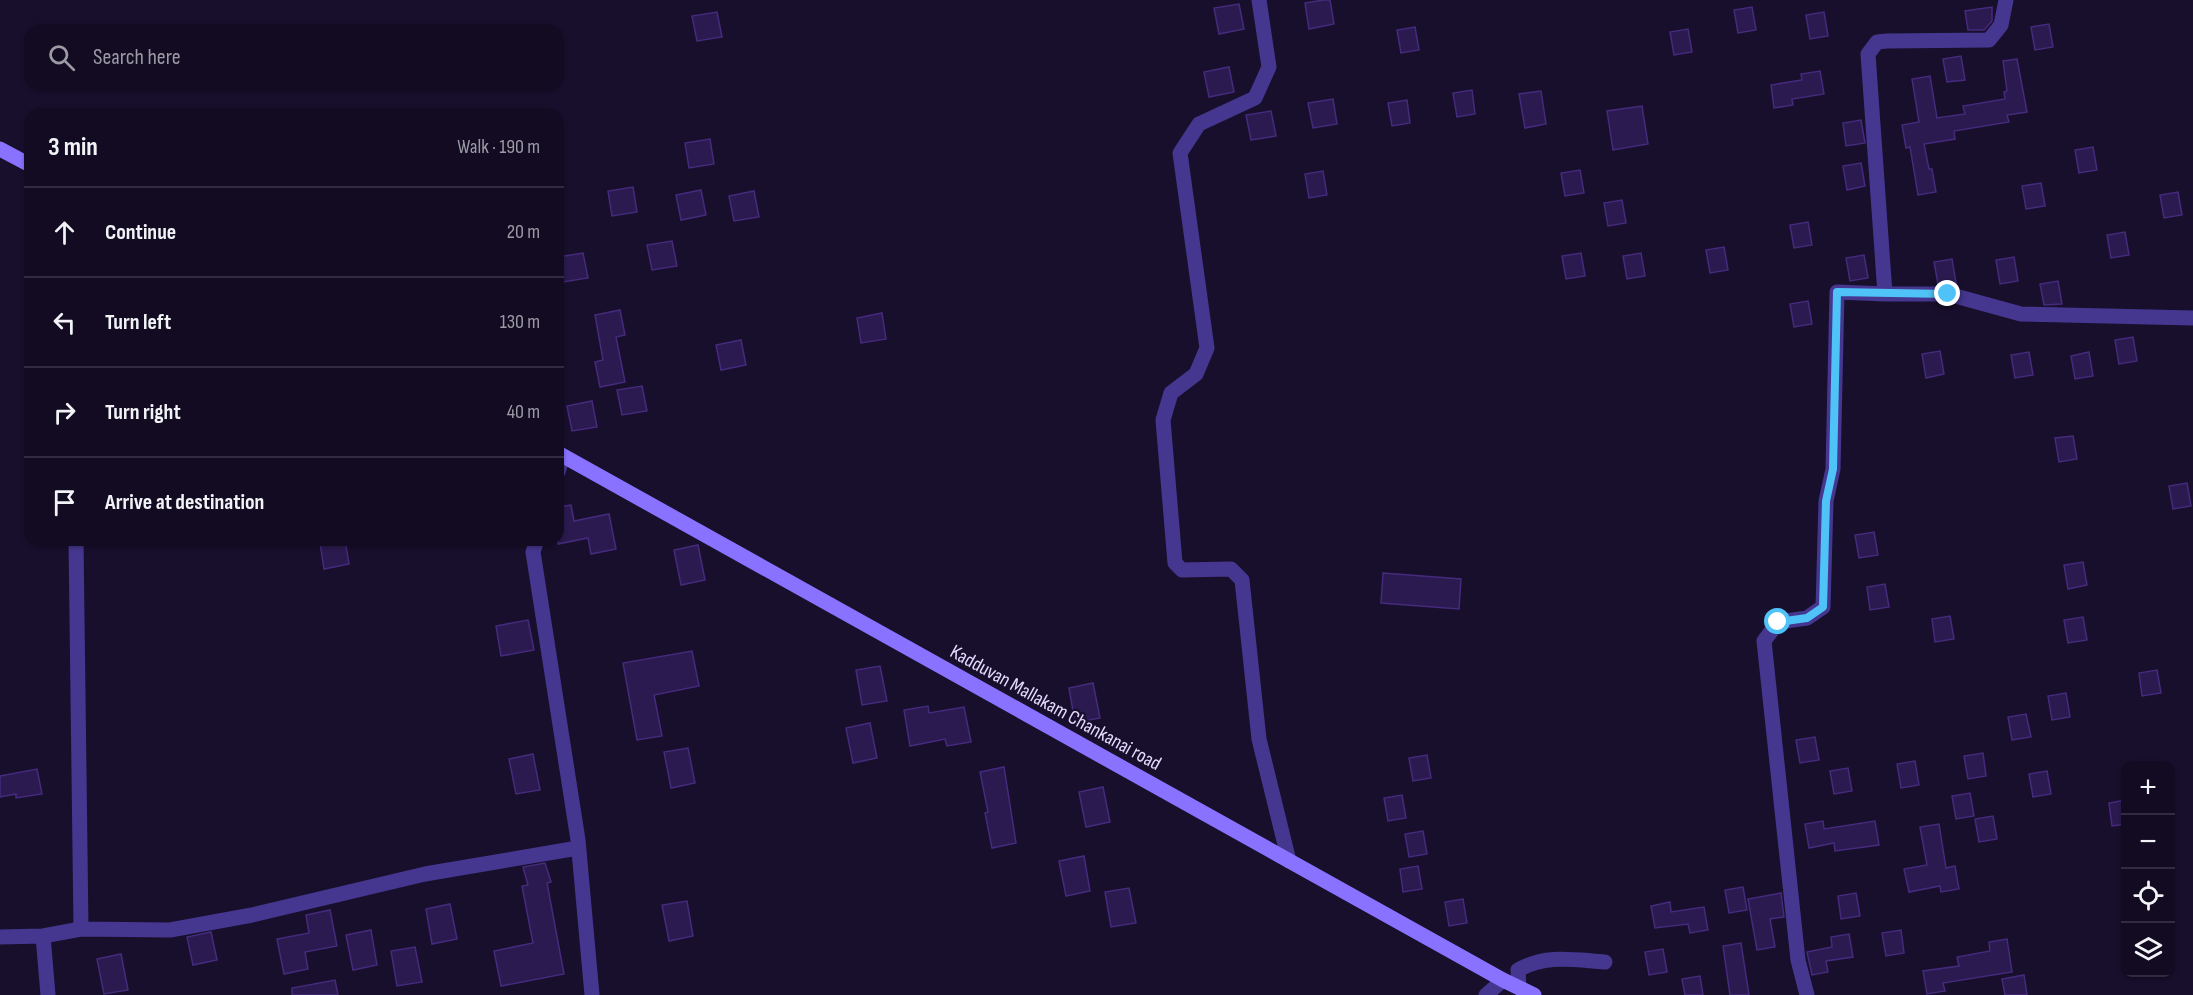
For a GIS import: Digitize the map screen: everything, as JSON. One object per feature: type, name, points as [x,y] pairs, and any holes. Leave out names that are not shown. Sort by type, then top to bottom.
[{"type":"main road","points":[[0,149],[24,162]]},
{"type":"main road","name":"Kadduvan Mallakam Chankanai road","points":[[564,456],[1503,980],[1534,995]]},
{"type":"street","points":[[1259,0],[1269,67],[1255,98],[1199,124],[1180,153],[1207,348],[1196,374],[1171,393],[1163,420],[1175,563],[1182,570],[1231,569],[1242,580],[1259,739],[1289,861]]},
{"type":"street","points":[[1885,294],[1868,54],[1877,42],[1989,40],[2001,26],[2006,0]]},
{"type":"street","points":[[1807,995],[1798,960],[1764,641],[1778,622],[1807,618],[1823,607],[1826,501],[1833,469],[1837,292],[1948,294],[2021,314],[2193,318]]},
{"type":"street","points":[[76,546],[81,929]]},
{"type":"street","points":[[535,546],[533,552],[578,848],[592,995]]},
{"type":"street","points":[[0,937],[43,936],[81,929],[170,930],[252,915],[425,874],[578,848]]},
{"type":"street","points":[[43,936],[48,995]]},
{"type":"street","points":[[1519,987],[1518,970],[1532,962],[1548,959],[1605,962]]},
{"type":"street","points":[[1486,995],[1503,980]]},
{"type":"building","points":[[1330,0],[1334,24],[1309,29],[1305,3]]},
{"type":"building","points":[[1239,4],[1244,29],[1219,34],[1214,8]]},
{"type":"building","points":[[1752,7],[1756,30],[1738,33],[1734,10]]},
{"type":"building","points":[[1992,7],[1992,21],[1984,30],[1968,30],[1965,11]]},
{"type":"building","points":[[717,12],[722,37],[697,41],[692,16]]},
{"type":"building","points":[[1824,12],[1828,36],[1810,39],[1806,15]]},
{"type":"building","points":[[2049,24],[2053,47],[2035,50],[2031,27]]},
{"type":"building","points":[[1415,27],[1419,50],[1401,53],[1397,30]]},
{"type":"building","points":[[1688,29],[1692,52],[1674,55],[1670,32]]},
{"type":"building","points":[[1961,56],[1965,80],[1947,82],[1943,59]]},
{"type":"building","points":[[2017,59],[2027,112],[2007,115],[2009,122],[1954,131],[1955,139],[1924,144],[1936,192],[1918,195],[1910,147],[1906,148],[1902,125],[1919,122],[1912,79],[1930,76],[1937,118],[1965,114],[1963,106],[2005,99],[2004,92],[2007,91],[2003,61]]},
{"type":"building","points":[[1229,67],[1234,92],[1209,97],[1204,72]]},
{"type":"building","points":[[1820,71],[1824,94],[1792,99],[1793,105],[1774,108],[1771,85],[1802,80],[1801,74]]},
{"type":"building","points":[[1472,90],[1475,114],[1457,117],[1453,93]]},
{"type":"building","points":[[1541,91],[1546,124],[1525,128],[1519,94]]},
{"type":"building","points":[[1333,99],[1337,124],[1313,128],[1308,103]]},
{"type":"building","points":[[1407,100],[1410,123],[1392,126],[1388,103]]},
{"type":"building","points":[[1642,106],[1648,144],[1613,150],[1607,111]]},
{"type":"building","points":[[1271,111],[1276,136],[1251,140],[1246,115]]},
{"type":"building","points":[[1861,120],[1865,143],[1846,146],[1843,123]]},
{"type":"building","points":[[710,139],[714,164],[689,168],[685,143]]},
{"type":"building","points":[[2093,147],[2097,170],[2079,173],[2075,150]]},
{"type":"building","points":[[1861,163],[1865,186],[1847,190],[1843,166]]},
{"type":"building","points":[[1580,170],[1584,193],[1565,196],[1561,173]]},
{"type":"building","points":[[1323,171],[1327,195],[1309,198],[1305,174]]},
{"type":"building","points":[[2041,183],[2045,206],[2026,209],[2022,186]]},
{"type":"building","points":[[633,187],[637,212],[612,216],[608,191]]},
{"type":"building","points":[[701,190],[706,215],[681,220],[676,195]]},
{"type":"building","points":[[754,191],[759,217],[734,221],[729,196]]},
{"type":"building","points":[[2178,192],[2182,215],[2164,218],[2160,195]]},
{"type":"building","points":[[1622,200],[1626,223],[1608,226],[1604,203]]},
{"type":"building","points":[[1808,222],[1812,245],[1794,248],[1790,225]]},
{"type":"building","points":[[2125,232],[2129,255],[2111,258],[2107,235]]},
{"type":"building","points":[[672,241],[677,266],[652,270],[647,245]]},
{"type":"building","points":[[1724,247],[1728,270],[1710,273],[1706,250]]},
{"type":"building","points":[[583,253],[588,278],[564,282],[564,256]]},
{"type":"building","points":[[1581,253],[1585,276],[1566,279],[1562,256]]},
{"type":"building","points":[[1641,253],[1645,276],[1627,279],[1623,256]]},
{"type":"building","points":[[1864,255],[1868,278],[1850,281],[1846,258]]},
{"type":"building","points":[[2014,257],[2018,281],[2000,284],[1996,260]]},
{"type":"building","points":[[1952,259],[1956,283],[1938,284],[1934,262]]},
{"type":"building","points":[[2058,281],[2062,304],[2044,305],[2040,284]]},
{"type":"building","points":[[1808,301],[1812,324],[1794,327],[1790,304]]},
{"type":"building","points":[[620,310],[625,335],[616,337],[625,382],[600,387],[595,362],[603,360],[595,315]]},
{"type":"building","points":[[882,313],[886,339],[861,343],[857,318]]},
{"type":"building","points":[[2133,337],[2137,361],[2119,364],[2115,340]]},
{"type":"building","points":[[741,340],[746,365],[721,370],[716,345]]},
{"type":"building","points":[[1940,351],[1944,374],[1926,378],[1922,354]]},
{"type":"building","points":[[2029,352],[2033,375],[2015,378],[2011,355]]},
{"type":"building","points":[[2089,352],[2093,376],[2075,379],[2071,356]]},
{"type":"building","points":[[642,386],[647,411],[622,415],[617,390]]},
{"type":"building","points":[[592,401],[597,427],[572,431],[567,406]]},
{"type":"building","points":[[2073,436],[2077,459],[2059,462],[2055,438]]},
{"type":"building","points":[[2187,483],[2191,506],[2173,509],[2169,486]]},
{"type":"building","points":[[571,505],[574,521],[609,514],[616,549],[591,554],[588,538],[564,543],[564,506]]},
{"type":"building","points":[[1874,532],[1878,555],[1859,558],[1855,535]]},
{"type":"building","points":[[698,545],[705,580],[681,585],[674,550]]},
{"type":"building","points":[[320,546],[346,546],[349,564],[324,569]]},
{"type":"building","points":[[2083,562],[2087,585],[2068,589],[2064,565]]},
{"type":"building","points":[[1383,573],[1461,579],[1459,609],[1381,603]]},
{"type":"building","points":[[1885,584],[1889,607],[1870,610],[1867,587]]},
{"type":"building","points":[[1950,616],[1954,639],[1935,642],[1932,619]]},
{"type":"building","points":[[2083,617],[2087,640],[2068,643],[2064,620]]},
{"type":"building","points":[[528,620],[534,650],[501,656],[496,626]]},
{"type":"building","points":[[692,651],[699,686],[654,695],[662,736],[637,740],[623,663]]},
{"type":"building","points":[[880,666],[887,701],[862,705],[856,670]]},
{"type":"building","points":[[2157,670],[2161,693],[2142,696],[2139,673]]},
{"type":"building","points":[[1093,683],[1100,718],[1075,723],[1069,688]]},
{"type":"building","points":[[2066,693],[2070,717],[2052,720],[2048,696]]},
{"type":"building","points":[[928,706],[929,713],[964,707],[971,742],[947,746],[945,739],[910,746],[904,710]]},
{"type":"building","points":[[2026,714],[2031,737],[2012,740],[2008,717]]},
{"type":"building","points":[[870,723],[877,758],[853,763],[846,728]]},
{"type":"building","points":[[1815,737],[1819,760],[1800,763],[1796,740]]},
{"type":"building","points":[[688,748],[695,783],[671,788],[664,752]]},
{"type":"building","points":[[1983,753],[1986,776],[1968,779],[1964,756]]},
{"type":"building","points":[[533,754],[540,790],[516,794],[509,759]]},
{"type":"building","points":[[1427,755],[1431,778],[1413,781],[1409,758]]},
{"type":"building","points":[[1915,761],[1919,785],[1901,788],[1897,764]]},
{"type":"building","points":[[1004,767],[1016,843],[992,848],[980,772]]},
{"type":"building","points":[[1848,768],[1852,791],[1834,794],[1830,771]]},
{"type":"building","points":[[37,769],[42,794],[16,798],[16,794],[0,797],[0,776]]},
{"type":"building","points":[[2047,771],[2051,794],[2033,797],[2029,774]]},
{"type":"building","points":[[1103,787],[1110,822],[1086,827],[1079,792]]},
{"type":"building","points":[[1970,793],[1974,816],[1956,819],[1952,796]]},
{"type":"building","points":[[1402,795],[1406,818],[1388,821],[1384,798]]},
{"type":"building","points":[[2121,801],[2121,825],[2112,826],[2109,803]]},
{"type":"building","points":[[1993,816],[1997,839],[1979,842],[1975,819]]},
{"type":"building","points":[[1823,821],[1824,829],[1875,821],[1879,845],[1835,851],[1834,843],[1809,848],[1805,824]]},
{"type":"building","points":[[1939,824],[1946,868],[1955,866],[1959,889],[1941,892],[1940,886],[1909,892],[1904,869],[1927,865],[1920,827]]},
{"type":"building","points":[[1423,831],[1427,854],[1409,857],[1405,834]]},
{"type":"building","points":[[1084,856],[1090,891],[1066,896],[1059,861]]},
{"type":"building","points":[[545,863],[551,882],[547,883],[564,974],[501,986],[494,951],[533,943],[522,886],[528,885],[523,867]]},
{"type":"building","points":[[1418,866],[1422,889],[1403,892],[1400,869]]},
{"type":"building","points":[[1743,887],[1747,910],[1729,913],[1725,890]]},
{"type":"building","points":[[1129,888],[1136,923],[1111,927],[1105,892]]},
{"type":"building","points":[[1781,893],[1784,917],[1770,919],[1775,947],[1757,950],[1748,899]]},
{"type":"building","points":[[1856,893],[1860,916],[1841,919],[1838,896]]},
{"type":"building","points":[[1463,899],[1467,923],[1449,926],[1445,902]]},
{"type":"building","points":[[687,901],[693,936],[669,941],[662,905]]},
{"type":"building","points":[[1670,902],[1671,912],[1704,907],[1708,930],[1690,933],[1688,924],[1655,928],[1651,906]]},
{"type":"building","points":[[450,904],[457,939],[432,944],[426,909]]},
{"type":"building","points":[[330,910],[337,946],[305,952],[308,969],[284,974],[277,939],[309,933],[306,915]]},
{"type":"building","points":[[371,930],[377,965],[353,970],[346,935]]},
{"type":"building","points":[[1901,930],[1904,953],[1886,956],[1882,933]]},
{"type":"building","points":[[211,932],[217,960],[193,965],[187,937]]},
{"type":"building","points":[[1849,934],[1853,957],[1826,961],[1828,972],[1812,975],[1807,952],[1832,947],[1831,937]]},
{"type":"building","points":[[2007,939],[2012,972],[1943,983],[1945,991],[1927,994],[1923,971],[1959,966],[1957,957],[1990,951],[1989,942]]},
{"type":"building","points":[[1741,943],[1749,995],[1730,995],[1723,946]]},
{"type":"building","points":[[415,947],[422,982],[397,986],[391,951]]},
{"type":"building","points":[[1663,949],[1667,972],[1649,975],[1645,952]]},
{"type":"building","points":[[121,954],[128,990],[104,994],[97,959]]},
{"type":"building","points":[[2024,975],[2027,995],[2005,995],[2002,979]]},
{"type":"building","points":[[1700,976],[1703,995],[1685,995],[1682,979]]},
{"type":"building","points":[[335,980],[338,995],[292,995],[292,988]]},
{"type":"route","points":[[1778,622],[1807,618],[1823,607],[1826,501],[1833,469],[1837,292],[1948,294]]}]
